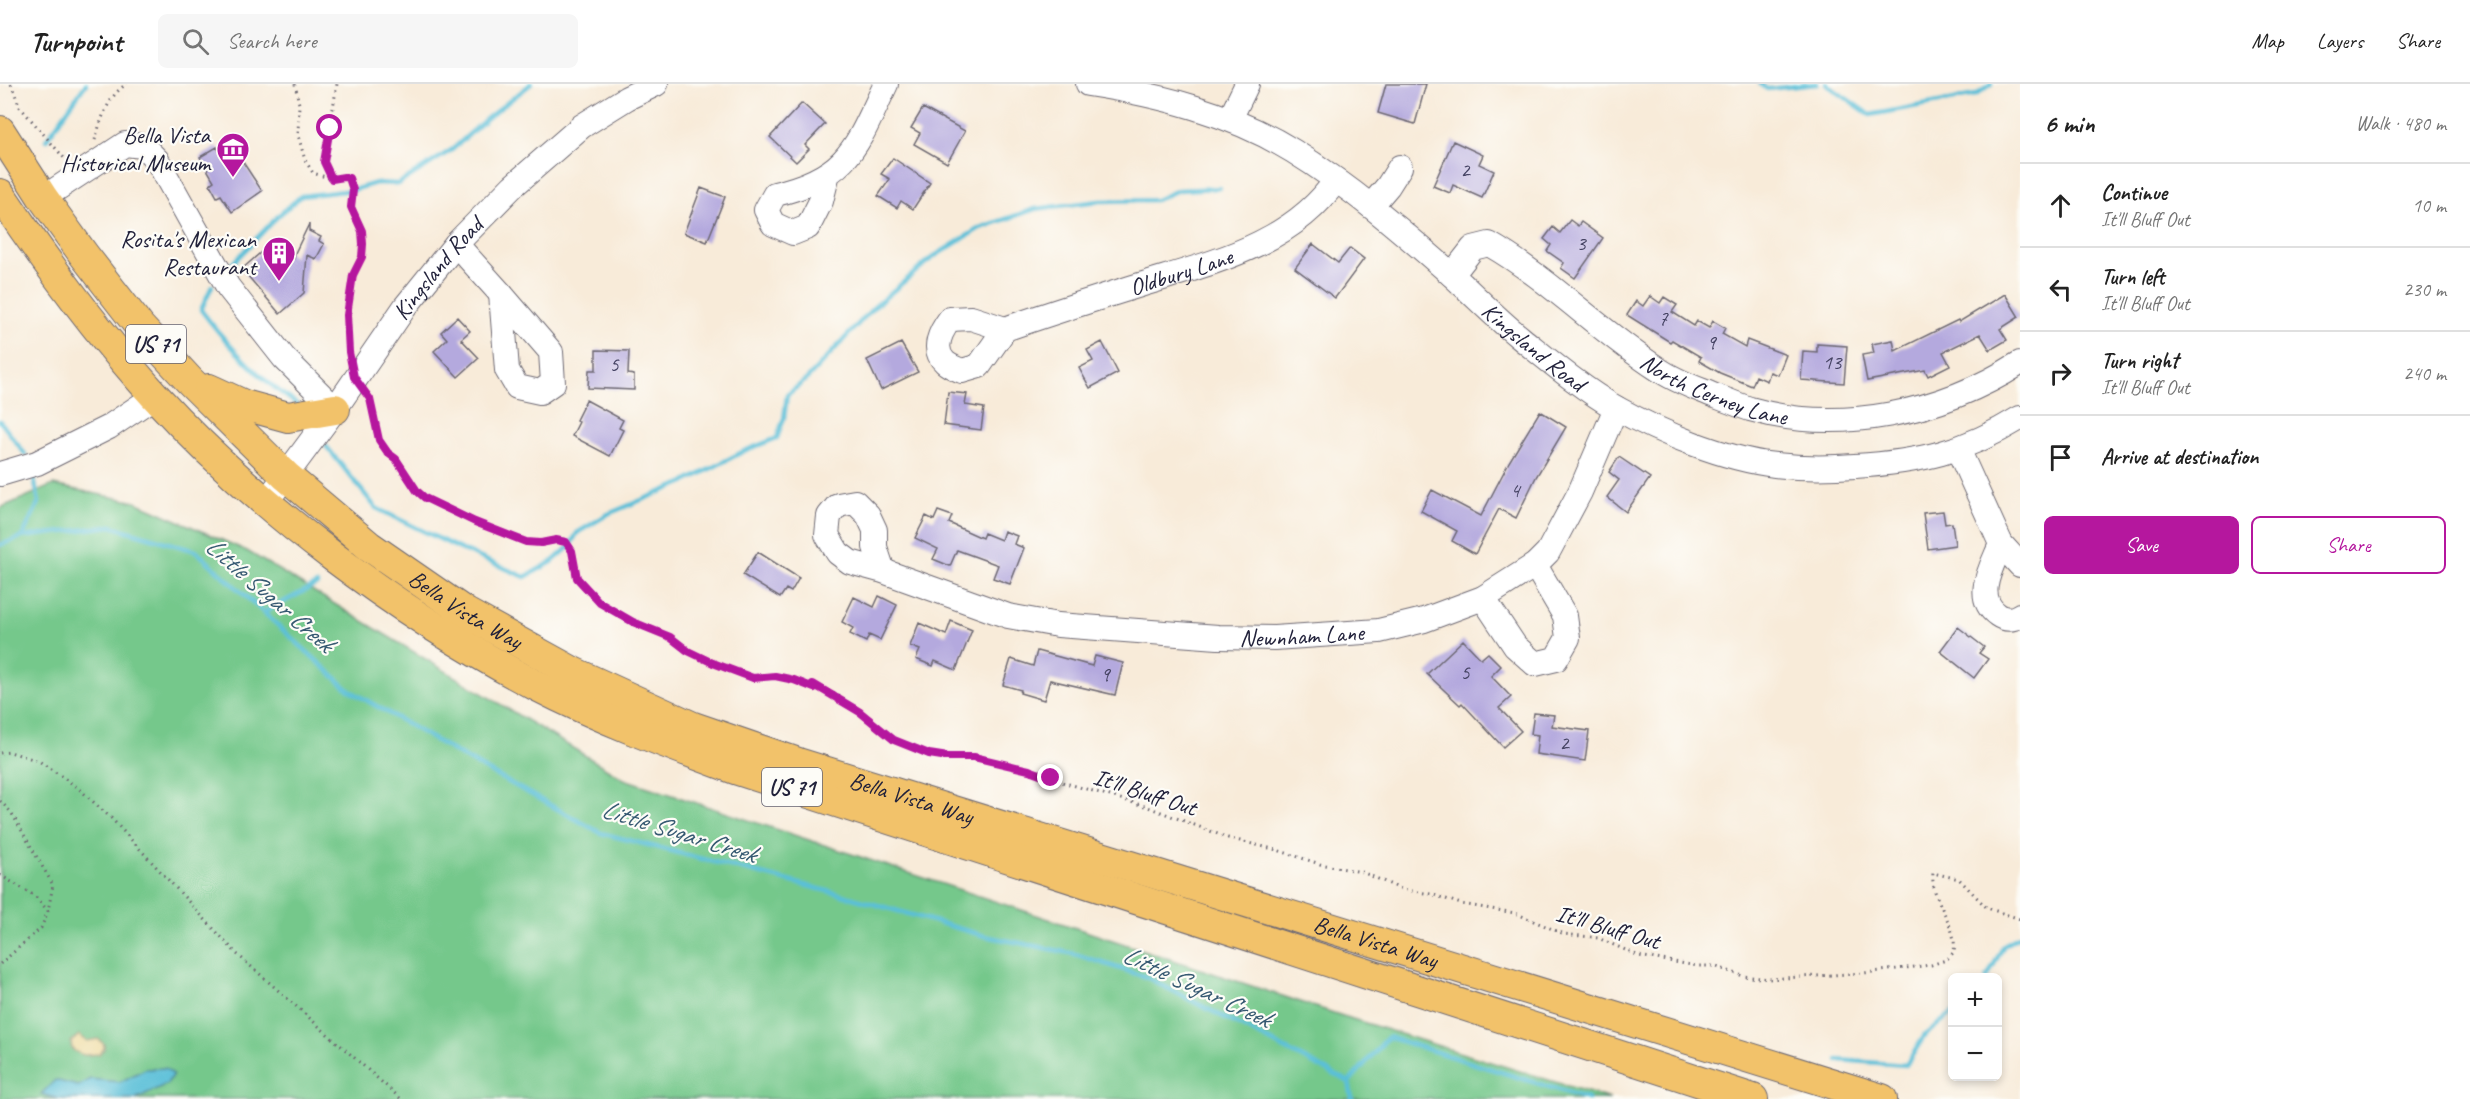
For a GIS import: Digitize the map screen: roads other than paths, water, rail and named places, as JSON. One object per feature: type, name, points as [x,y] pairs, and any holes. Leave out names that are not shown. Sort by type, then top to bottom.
[{"type":"main road","name":"Bella Vista Way","points":[[0,131],[43,198],[140,327],[189,380],[286,476],[369,546],[466,613],[573,672],[693,727],[798,763],[1882,1099]]},
{"type":"main road","name":"Bella Vista Way","points":[[0,194],[41,255],[94,325],[155,396],[233,473],[321,547],[416,615],[539,687],[650,737],[746,773],[1754,1099]]},
{"type":"main road","points":[[189,380],[244,405],[288,417],[335,410]]},
{"type":"street","name":"Kingsland Road","points":[[266,502],[335,410],[405,307],[456,244],[513,186],[582,126],[627,98],[657,84]]},
{"type":"street","points":[[828,173],[841,165],[860,140],[886,84]]},
{"type":"street","points":[[1230,119],[1247,84]]},
{"type":"street","name":"Kingsland Road","points":[[1102,85],[1159,97],[1243,123],[1294,151],[1371,206],[1452,275],[1520,338],[1577,381],[1616,408],[1673,435],[1726,453],[1774,465],[1837,467],[1890,464],[1929,458],[1958,449],[2020,418]]},
{"type":"street","points":[[43,198],[125,144],[143,146],[156,160],[228,287],[285,358],[335,410]]},
{"type":"street","points":[[1371,206],[1400,167]]},
{"type":"street","name":"Oldbury Lane","points":[[1005,329],[1253,247],[1286,229],[1311,211],[1324,198],[1336,180]]},
{"type":"street","points":[[456,244],[501,294]]},
{"type":"street","name":"North Cerney Lane","points":[[1452,275],[1473,248],[1490,244],[1511,257],[1599,327],[1659,370],[1688,385],[1749,409],[1785,416],[1834,419],[1913,411],[1957,396],[2000,376],[2020,363]]},
{"type":"street","points":[[0,474],[38,463],[109,427],[155,396]]},
{"type":"street","name":"Newnham Lane","points":[[884,571],[1008,616],[1048,624],[1108,630],[1274,639],[1379,631],[1424,620],[1483,598],[1535,565],[1548,552],[1580,492],[1616,408]]},
{"type":"street","points":[[1958,449],[2001,544],[2020,566]]},
{"type":"street","points":[[2001,544],[1989,570],[1984,588],[1988,603],[2001,617],[2011,619],[2020,615]]},
{"type":"street","points":[[1483,598],[1515,646],[1535,664],[1556,659],[1568,638],[1565,615],[1535,565]]},
{"type":"water","points":[[165,1068],[173,1074],[167,1084],[135,1099],[59,1099],[41,1094],[55,1080],[78,1086],[90,1079],[120,1082],[145,1069]]},
{"type":"waterway","points":[[46,140],[86,84]]},
{"type":"waterway","points":[[229,267],[279,215],[301,196],[353,190],[376,183],[398,184],[453,149],[486,119],[531,84]]},
{"type":"waterway","points":[[1760,84],[1767,89],[1817,84]]},
{"type":"waterway","points":[[1826,84],[1870,115],[1976,95],[1992,84]]},
{"type":"waterway","points":[[326,446],[376,508],[458,548],[525,577],[552,562],[570,546],[577,533],[608,514],[687,481],[744,451],[777,438],[784,418],[787,395],[807,379],[873,308],[933,257],[980,228],[1035,209],[1099,201],[1156,200],[1178,190],[1219,188]]},
{"type":"waterway","points":[[212,286],[201,310],[245,361],[297,404]]},
{"type":"waterway","points":[[0,421],[25,454]]},
{"type":"waterway","points":[[22,537],[39,502],[33,474]]},
{"type":"waterway","name":"Little Sugar Creek","points":[[0,545],[22,537],[111,526],[196,551],[349,690],[481,767],[601,833],[839,894],[985,936],[1075,954],[1146,977],[1349,1082],[1352,1099]]},
{"type":"waterway","points":[[265,612],[317,584]]},
{"type":"waterway","points":[[1990,973],[2004,945],[2020,936]]},
{"type":"waterway","points":[[1838,1060],[1906,1065],[1925,1035],[1948,1016]]},
{"type":"waterway","points":[[1349,1082],[1388,1037],[1588,1099]]},
{"type":"place","name":"Bella Vista Historical Museum","points":[[233,178]]},
{"type":"place","name":"Rosita's Mexican Restaurant","points":[[279,282]]}]
